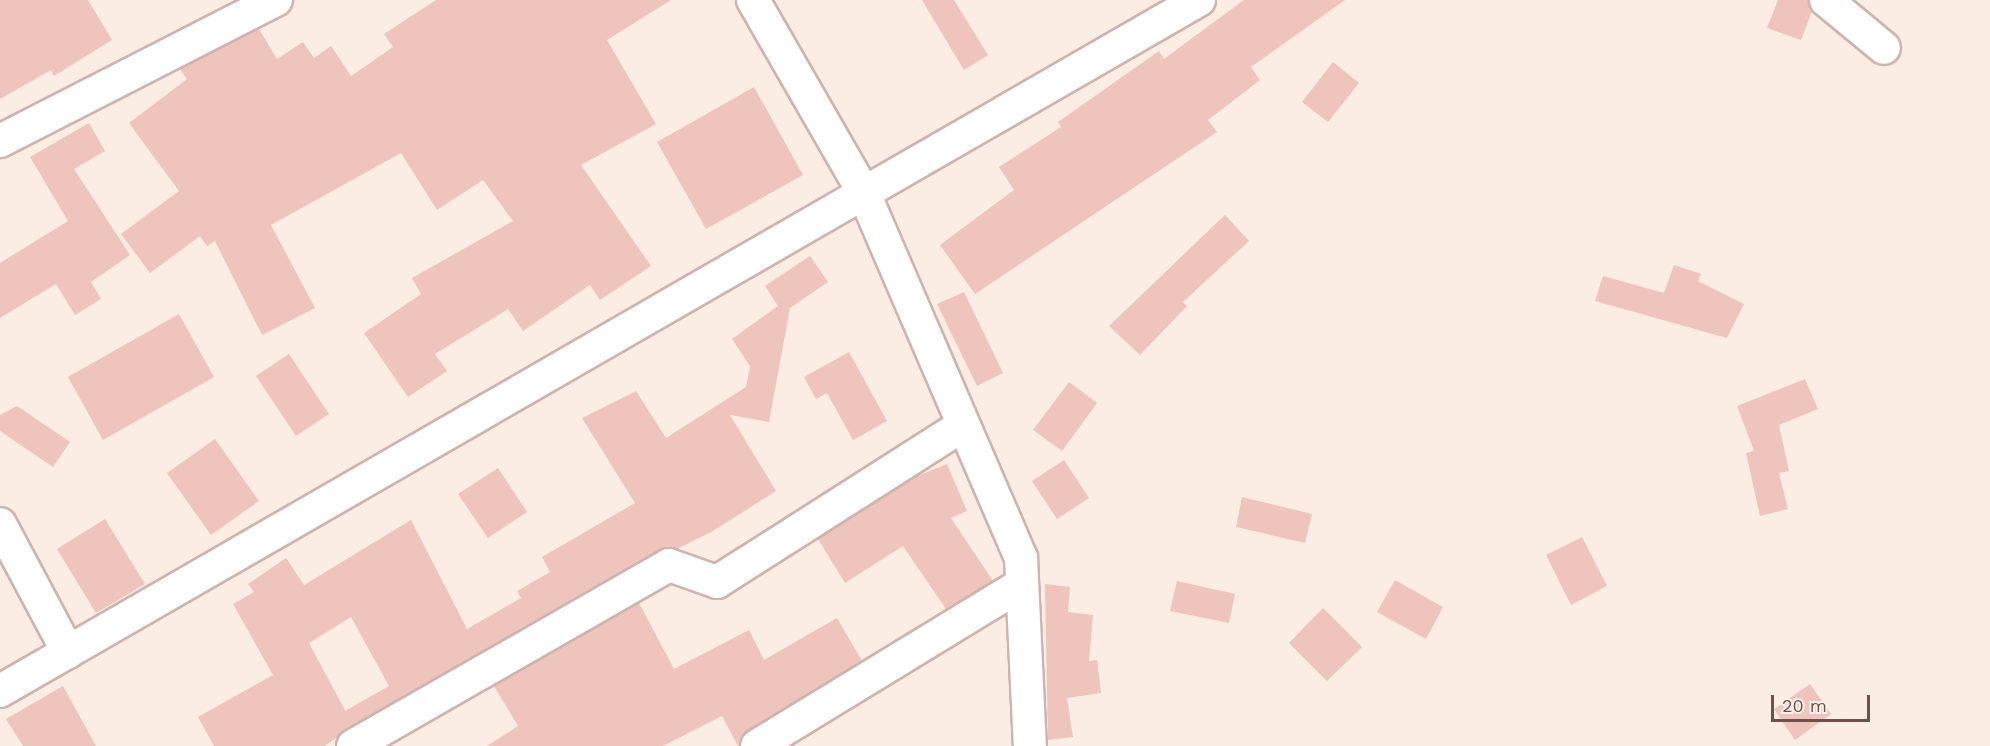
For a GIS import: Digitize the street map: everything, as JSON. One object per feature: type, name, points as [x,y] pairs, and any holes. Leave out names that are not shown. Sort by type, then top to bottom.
[{"type":"street","points":[[0,141],[276,0]]},
{"type":"street","points":[[753,0],[863,191],[1021,558],[1020,586],[1030,746]]},
{"type":"street","points":[[0,691],[863,191],[1199,0]]},
{"type":"street","points":[[1826,0],[1884,48]]},
{"type":"street","points":[[353,746],[669,566],[717,582],[963,426]]},
{"type":"street","points":[[0,524],[68,652]]},
{"type":"street","points":[[756,746],[1020,586]]},
{"type":"building","points":[[0,0],[88,0],[112,40],[54,76],[51,70],[0,99]]},
{"type":"building","points":[[436,0],[671,0],[607,40],[656,124],[581,165],[651,266],[600,300],[590,285],[523,331],[508,309],[435,354],[447,371],[408,397],[364,333],[421,294],[412,278],[513,221],[483,180],[437,210],[401,153],[271,225],[315,308],[262,335],[215,241],[207,246],[200,236],[150,273],[121,234],[179,191],[129,123],[187,79],[180,69],[259,29],[277,59],[303,42],[314,58],[331,46],[351,76],[393,47],[384,34]]},
{"type":"building","points":[[922,0],[954,0],[988,55],[964,70]]},
{"type":"building","points":[[1244,0],[1345,0],[1251,67],[1260,80],[1208,120],[1217,132],[975,294],[940,245],[1014,190],[999,167],[1061,127],[1058,122],[1159,51],[1164,59]]},
{"type":"building","points":[[1778,0],[1808,0],[1812,11],[1801,40],[1767,28]]},
{"type":"building","points":[[1333,62],[1359,83],[1328,122],[1302,102]]},
{"type":"building","points":[[754,87],[803,175],[706,229],[657,142]]},
{"type":"building","points":[[89,123],[105,151],[74,169],[130,255],[91,282],[101,299],[75,315],[56,284],[0,318],[0,263],[68,221],[30,157]]},
{"type":"building","points":[[1225,215],[1249,241],[1183,302],[1187,306],[1140,355],[1109,326]]},
{"type":"building","points":[[810,256],[828,282],[790,308],[769,422],[730,415],[776,491],[713,531],[677,549],[660,549],[353,725],[325,746],[214,746],[198,717],[273,675],[233,604],[254,592],[248,584],[286,558],[304,585],[411,520],[467,629],[521,598],[517,591],[550,572],[542,557],[635,503],[582,418],[636,391],[666,438],[746,387],[750,366],[732,339],[778,306],[765,286]],"holes":[[[351,617],[389,686],[345,711],[309,643]]]},
{"type":"building","points":[[1674,265],[1701,274],[1698,281],[1744,304],[1727,338],[1595,301],[1603,276],[1664,293]]},
{"type":"building","points":[[964,292],[1003,373],[977,386],[937,304]]},
{"type":"building","points":[[179,314],[214,377],[103,440],[68,377]]},
{"type":"building","points":[[849,352],[887,421],[853,440],[827,393],[816,399],[804,377]]},
{"type":"building","points":[[289,354],[329,414],[296,436],[256,376]]},
{"type":"building","points":[[1805,379],[1818,409],[1779,425],[1789,471],[1779,473],[1788,509],[1760,516],[1746,453],[1754,451],[1737,406]]},
{"type":"building","points":[[1069,382],[1097,403],[1062,451],[1033,430]]},
{"type":"building","points":[[17,406],[70,442],[53,467],[0,431],[0,415]]},
{"type":"building","points":[[215,439],[259,501],[211,535],[167,473]]},
{"type":"building","points":[[1064,460],[1089,498],[1057,519],[1032,481]]},
{"type":"building","points":[[947,464],[967,511],[951,518],[993,581],[946,609],[903,546],[845,583],[818,539],[915,477]]},
{"type":"building","points":[[498,468],[527,512],[488,538],[458,494]]},
{"type":"building","points":[[1242,497],[1312,514],[1305,543],[1236,527]]},
{"type":"building","points":[[105,519],[145,584],[96,613],[57,549]]},
{"type":"building","points":[[1582,537],[1607,586],[1571,605],[1546,555]]},
{"type":"building","points":[[1395,580],[1443,607],[1426,639],[1377,612]]},
{"type":"building","points":[[1177,581],[1235,594],[1229,623],[1170,611]]},
{"type":"building","points":[[1045,584],[1070,587],[1068,612],[1093,615],[1089,661],[1097,660],[1101,693],[1067,698],[1073,737],[1048,740]]},
{"type":"building","points":[[639,603],[674,669],[749,630],[764,660],[837,618],[862,661],[748,731],[738,746],[722,716],[663,746],[487,746],[518,726],[494,686]]},
{"type":"building","points":[[1323,608],[1362,647],[1327,681],[1289,643]]},
{"type":"building","points":[[1810,684],[1831,714],[1795,740],[1774,709]]},
{"type":"building","points":[[63,686],[96,746],[23,746],[6,719]]}]
